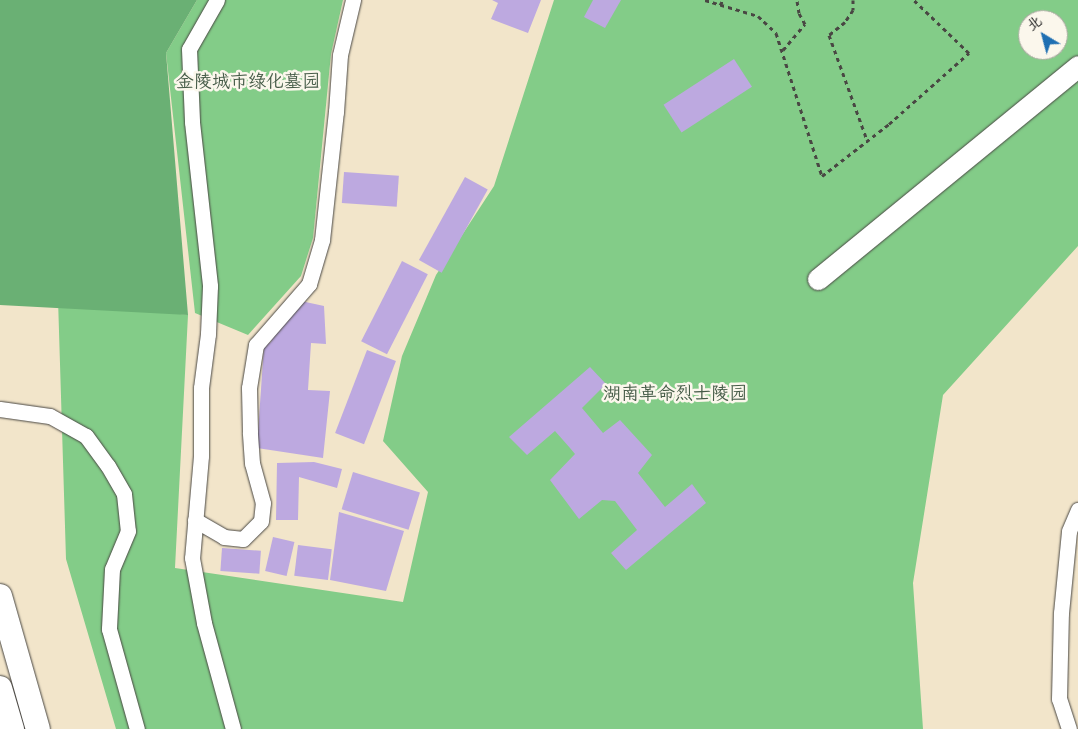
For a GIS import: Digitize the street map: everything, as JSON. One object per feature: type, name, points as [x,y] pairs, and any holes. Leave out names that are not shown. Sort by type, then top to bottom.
[{"type":"main road","points":[[0,596],[38,729]]},
{"type":"main road","points":[[0,688],[12,729]]},
{"type":"street","points":[[217,0],[189,49],[192,122],[210,286],[208,334],[201,388],[201,456],[192,558],[204,624],[233,729]]},
{"type":"street","points":[[195,520],[224,537],[243,539],[261,521],[262,503],[252,463],[250,432],[249,388],[256,345],[309,284],[322,240],[336,112],[340,54],[353,0]]},
{"type":"street","points":[[818,279],[1078,66]]},
{"type":"street","points":[[0,409],[50,416],[86,436],[108,466],[124,494],[128,531],[112,569],[108,629],[137,729]]},
{"type":"street","points":[[1069,729],[1059,700],[1061,613],[1069,530],[1078,510]]},
{"type":"path","points":[[705,0],[758,16],[776,33],[822,176],[889,124],[970,53],[914,0]]},
{"type":"path","points":[[720,5],[723,0]]},
{"type":"path","points":[[783,50],[805,24],[798,13],[797,0]]},
{"type":"path","points":[[853,0],[853,10],[845,22],[830,36],[866,137]]},
{"type":"green space","points":[[0,0],[197,0],[166,53],[188,315],[0,305]]},
{"type":"green space","name":"金陵城市绿化墓园","points":[[197,0],[343,0],[331,54],[313,238],[301,276],[248,335],[195,313],[166,53]]},
{"type":"green space","name":"湖南革命烈士陵园","points":[[554,0],[1078,0],[1078,246],[943,395],[913,583],[923,729],[116,729],[66,559],[58,299],[188,315],[175,568],[403,602],[428,492],[383,441],[402,356],[436,275],[494,186]]},
{"type":"building","points":[[492,0],[541,0],[528,33],[491,19],[498,3]]},
{"type":"building","points":[[593,0],[621,0],[605,28],[584,17]]},
{"type":"building","points":[[734,59],[752,87],[682,132],[664,105]]},
{"type":"building","points":[[344,172],[399,176],[397,207],[342,203]]},
{"type":"building","points":[[465,177],[488,190],[442,273],[419,260]]},
{"type":"building","points":[[402,261],[428,274],[387,354],[361,341]]},
{"type":"building","points":[[301,301],[324,306],[326,344],[311,343],[308,390],[330,391],[323,458],[257,448],[264,345],[271,342],[273,334]]},
{"type":"building","points":[[367,350],[396,361],[364,444],[335,433]]},
{"type":"building","points":[[590,367],[606,384],[582,408],[603,433],[620,420],[652,455],[638,473],[665,507],[692,484],[706,503],[626,570],[611,553],[637,530],[615,501],[602,500],[579,519],[550,480],[575,454],[570,448],[555,431],[527,455],[509,437]]},
{"type":"building","points":[[314,462],[342,469],[337,488],[299,477],[298,520],[276,520],[277,463]]},
{"type":"building","points":[[353,472],[420,492],[409,530],[342,509]]},
{"type":"building","points":[[339,512],[404,531],[386,591],[330,580]]},
{"type":"building","points":[[273,537],[294,542],[287,576],[265,571]]},
{"type":"building","points":[[298,545],[332,549],[328,580],[294,576]]},
{"type":"building","points":[[222,548],[261,551],[259,574],[220,571]]}]
